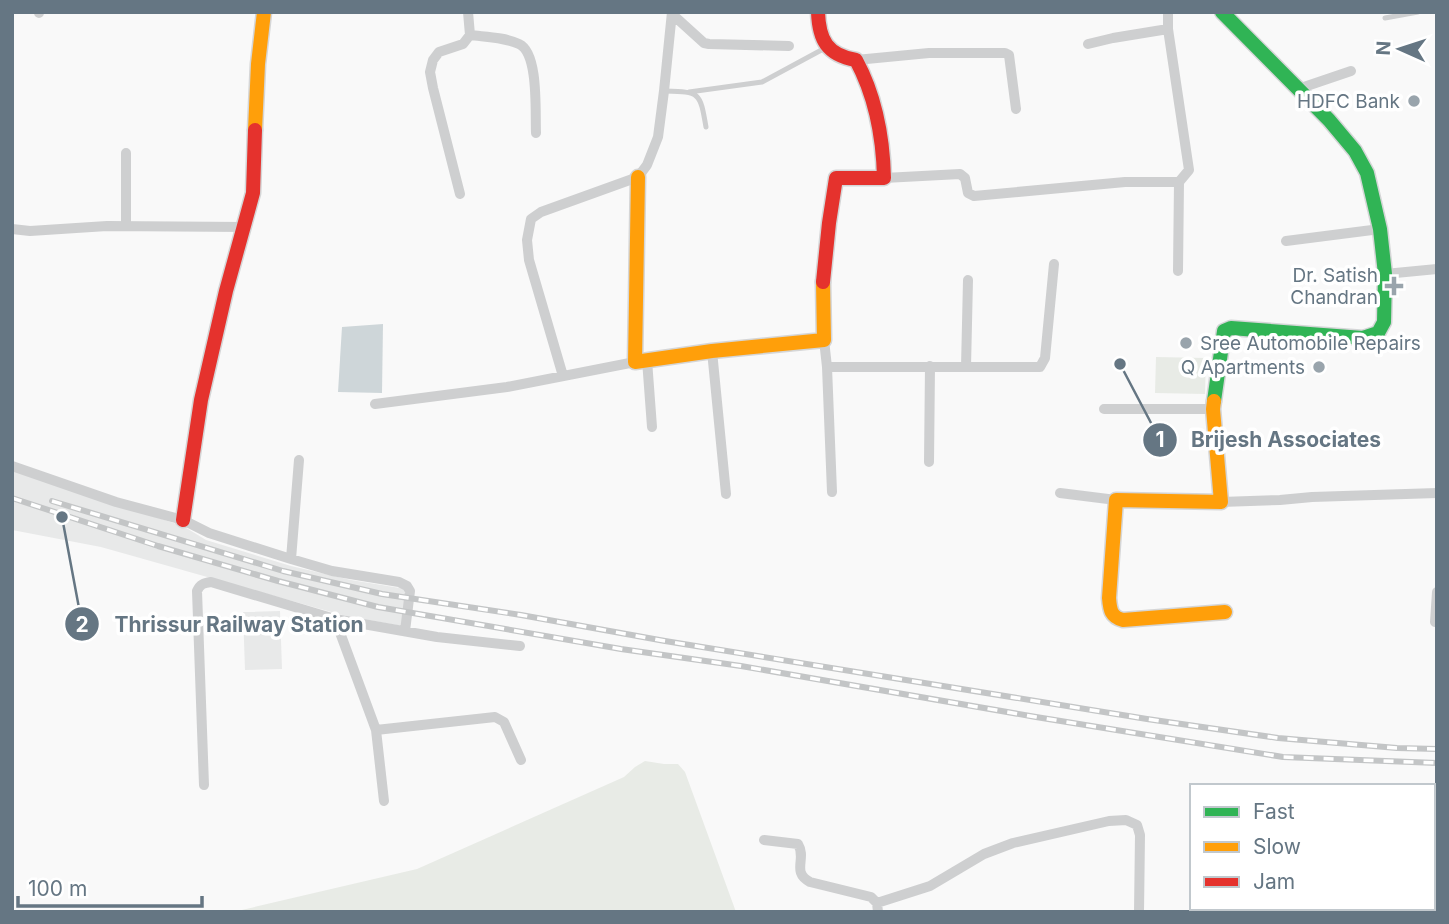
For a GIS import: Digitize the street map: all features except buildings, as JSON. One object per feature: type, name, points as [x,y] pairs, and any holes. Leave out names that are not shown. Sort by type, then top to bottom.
[{"type":"street","points":[[183,520],[201,400],[226,291],[253,193],[258,64],[264,12]]},
{"type":"street","points":[[460,194],[430,72],[433,60],[439,52],[463,44],[470,35],[468,12]]},
{"type":"street","points":[[818,12],[817,28],[827,47],[844,59],[929,52],[1009,55],[1016,109]]},
{"type":"street","points":[[1168,12],[1168,29],[1188,170],[1179,182],[1178,271]]},
{"type":"street","points":[[1221,502],[1213,409],[1224,331],[1231,328],[1363,338],[1378,333],[1384,323],[1385,274],[1380,229],[1367,173],[1355,151],[1329,120],[1222,12]]},
{"type":"street","points":[[672,13],[704,43],[789,46]]},
{"type":"street","points":[[652,428],[641,361],[638,177],[658,137],[672,13]]},
{"type":"street","points":[[1088,44],[1113,37],[1168,29]]},
{"type":"street","points":[[470,35],[521,44],[529,53],[533,65],[536,133]]},
{"type":"street","points":[[856,60],[864,73],[875,107],[884,161],[884,178]]},
{"type":"street","points":[[1298,89],[1351,71]]},
{"type":"street","points":[[126,153],[126,226]]},
{"type":"street","points":[[832,492],[823,277],[836,178],[960,174],[965,178],[968,193],[974,196],[1125,182],[1179,182]]},
{"type":"street","points":[[563,376],[529,260],[527,240],[531,219],[541,212],[638,177]]},
{"type":"street","points":[[12,229],[30,231],[126,226],[245,227]]},
{"type":"street","points":[[1286,241],[1380,229]]},
{"type":"street","points":[[827,368],[1041,367],[1045,358],[1054,264]]},
{"type":"street","points":[[1385,274],[1437,269]]},
{"type":"street","points":[[966,367],[968,280]]},
{"type":"street","points":[[375,404],[507,387],[641,361],[824,340]]},
{"type":"street","points":[[712,351],[726,494]]},
{"type":"street","points":[[929,462],[930,366]]},
{"type":"street","points":[[1104,409],[1213,409]]},
{"type":"street","points":[[290,559],[299,460]]},
{"type":"street","points":[[12,466],[116,502],[183,520],[209,533],[290,559],[332,571],[399,582],[411,590],[405,631]]},
{"type":"street","points":[[1060,493],[1116,500],[1221,502],[1437,493]]},
{"type":"street","points":[[1116,500],[1109,598],[1110,612],[1115,619],[1225,612]]},
{"type":"street","points":[[204,785],[197,591],[204,583],[211,582],[335,618],[437,637],[520,646]]},
{"type":"street","points":[[1435,622],[1437,592]]},
{"type":"street","points":[[335,618],[376,730],[384,802]]},
{"type":"street","points":[[376,730],[495,717],[504,722],[521,760]]},
{"type":"street","points":[[764,840],[798,844],[801,849],[800,873],[803,878],[810,883],[871,897],[877,908],[930,887],[984,854],[1013,843],[1109,821],[1126,820],[1137,825],[1140,835],[1139,912]]},
{"type":"lane","points":[[1385,18],[1419,12]]},
{"type":"lane","points":[[664,91],[689,92],[762,82],[827,47]]},
{"type":"lane","points":[[689,92],[698,96],[702,102],[706,127]]},
{"type":"shaded area","points":[[383,324],[382,393],[338,392],[342,327]]},
{"type":"shaded area","points":[[1156,357],[1206,358],[1205,394],[1155,393]]},
{"type":"shaded area","points":[[12,470],[183,526],[206,540],[291,566],[406,589],[402,626],[342,615],[101,547],[12,530]]},
{"type":"shaded area","points":[[280,611],[282,669],[245,670],[243,612]]},
{"type":"shaded area","points":[[645,761],[678,764],[685,772],[736,912],[233,912],[417,869],[624,777]]},
{"type":"railway","points":[[12,498],[158,546],[378,607],[1283,757],[1437,763]]},
{"type":"railway","points":[[52,501],[283,571],[382,594],[1147,719],[1278,738],[1437,749]]},
{"type":"traffic: fast","points":[[1214,401],[1224,331],[1231,328],[1363,338],[1378,333],[1384,322],[1385,274],[1380,229],[1367,173],[1355,151],[1329,120],[1222,12]]},
{"type":"traffic: slow","points":[[255,130],[264,12]]},
{"type":"traffic: slow","points":[[638,177],[635,362],[824,340],[823,282]]},
{"type":"traffic: slow","points":[[1214,401],[1221,502],[1116,500],[1109,598],[1112,612],[1123,620],[1225,612]]},
{"type":"traffic: jam","points":[[818,12],[820,31],[827,45],[838,54],[856,60],[869,88],[880,132],[884,178],[836,178],[823,282]]},
{"type":"traffic: jam","points":[[183,520],[201,400],[226,291],[253,193],[255,130]]},
{"type":"place","name":"HDFC Bank","points":[[1414,101]]},
{"type":"place","name":"Dr. Satish Chandran","points":[[1394,286]]},
{"type":"place","name":"Sree Automobile Repairs","points":[[1186,343]]},
{"type":"place","name":"Brijesh Associates","points":[[1120,364]]},
{"type":"place","name":"Q Apartments","points":[[1319,367]]},
{"type":"place","name":"Thrissur Railway Station","points":[[62,517]]}]
